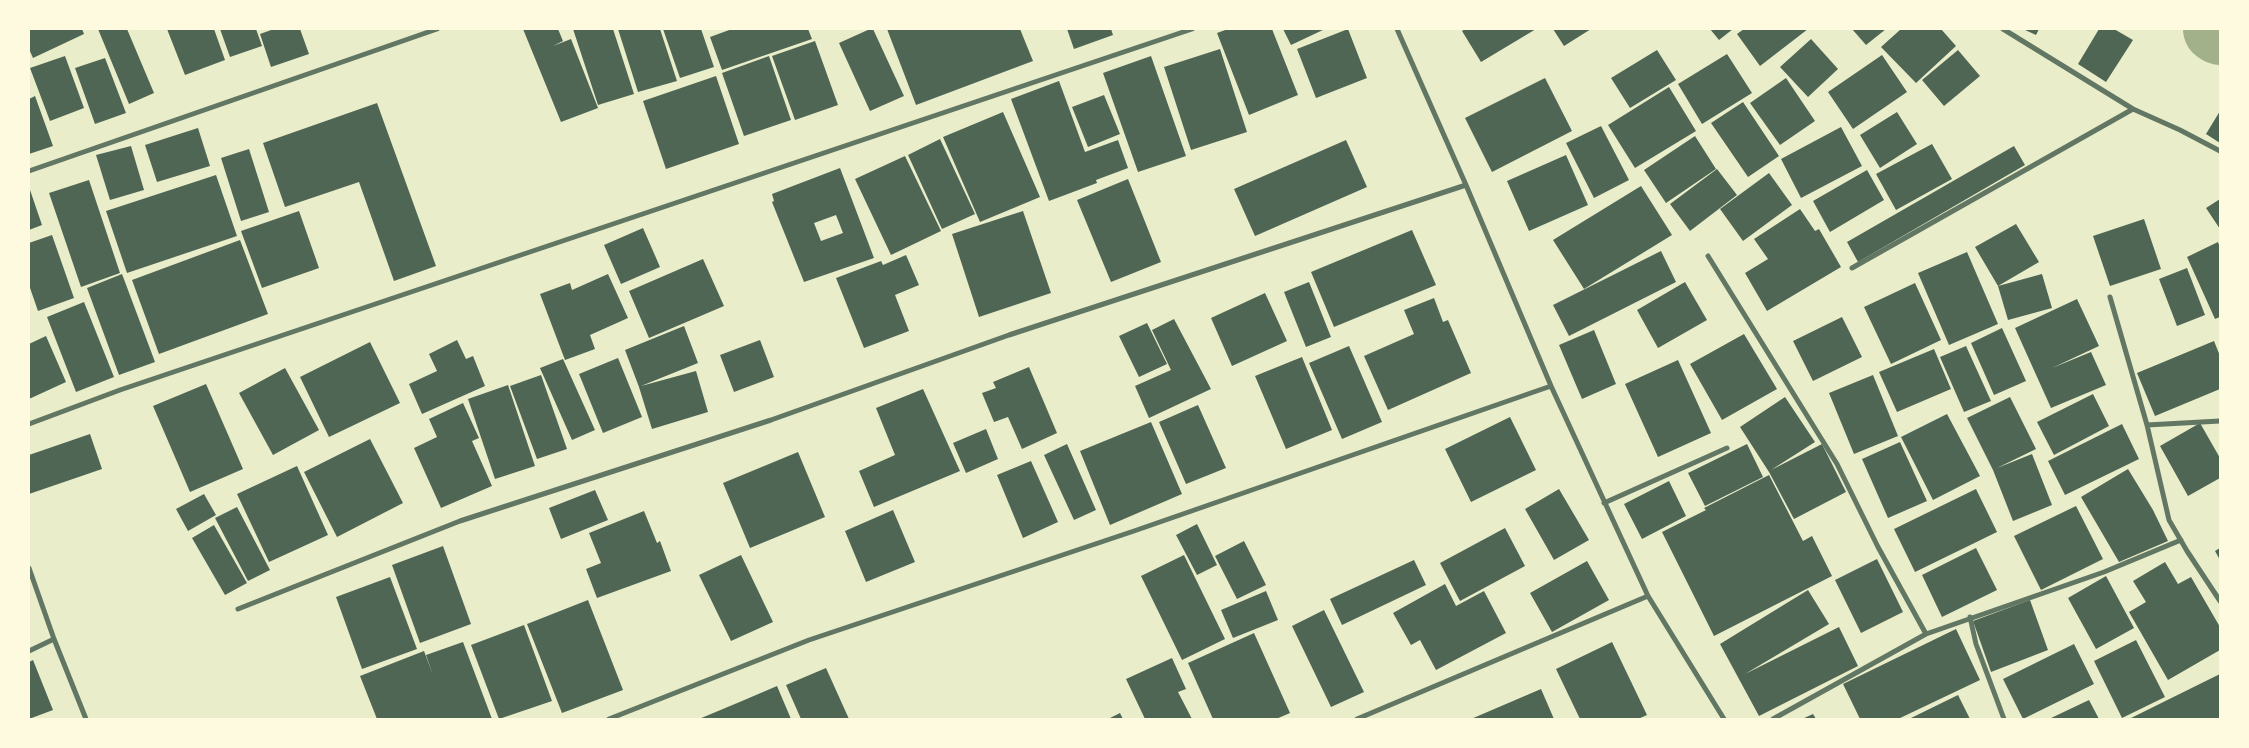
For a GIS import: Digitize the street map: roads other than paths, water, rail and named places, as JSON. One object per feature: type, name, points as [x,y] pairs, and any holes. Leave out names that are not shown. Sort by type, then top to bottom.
[{"type":"street","points":[[29,171],[437,29]]},
{"type":"street","points":[[29,424],[120,390],[1192,29]]},
{"type":"street","points":[[1397,29],[1466,185],[1551,386],[1648,596],[1724,719]]},
{"type":"street","points":[[2003,29],[2133,109],[2180,130],[2220,151]]},
{"type":"street","points":[[1852,268],[2133,109]]},
{"type":"street","points":[[238,609],[460,521],[771,420],[1009,335],[1466,185]]},
{"type":"street","points":[[1708,256],[1837,464],[1878,548],[1926,634]]},
{"type":"street","points":[[2110,298],[2146,425],[2169,520],[2220,601]]},
{"type":"street","points":[[608,719],[808,640],[1134,532],[1551,386]]},
{"type":"street","points":[[2146,425],[2220,421]]},
{"type":"street","points":[[1604,503],[1727,448]]},
{"type":"street","points":[[1773,719],[1926,634],[1970,617],[2104,572],[2181,540]]},
{"type":"street","points":[[29,568],[54,640],[86,719]]},
{"type":"street","points":[[1357,719],[1648,596]]},
{"type":"street","points":[[1970,617],[1976,644],[2004,719]]},
{"type":"street","points":[[29,651],[54,640]]}]
